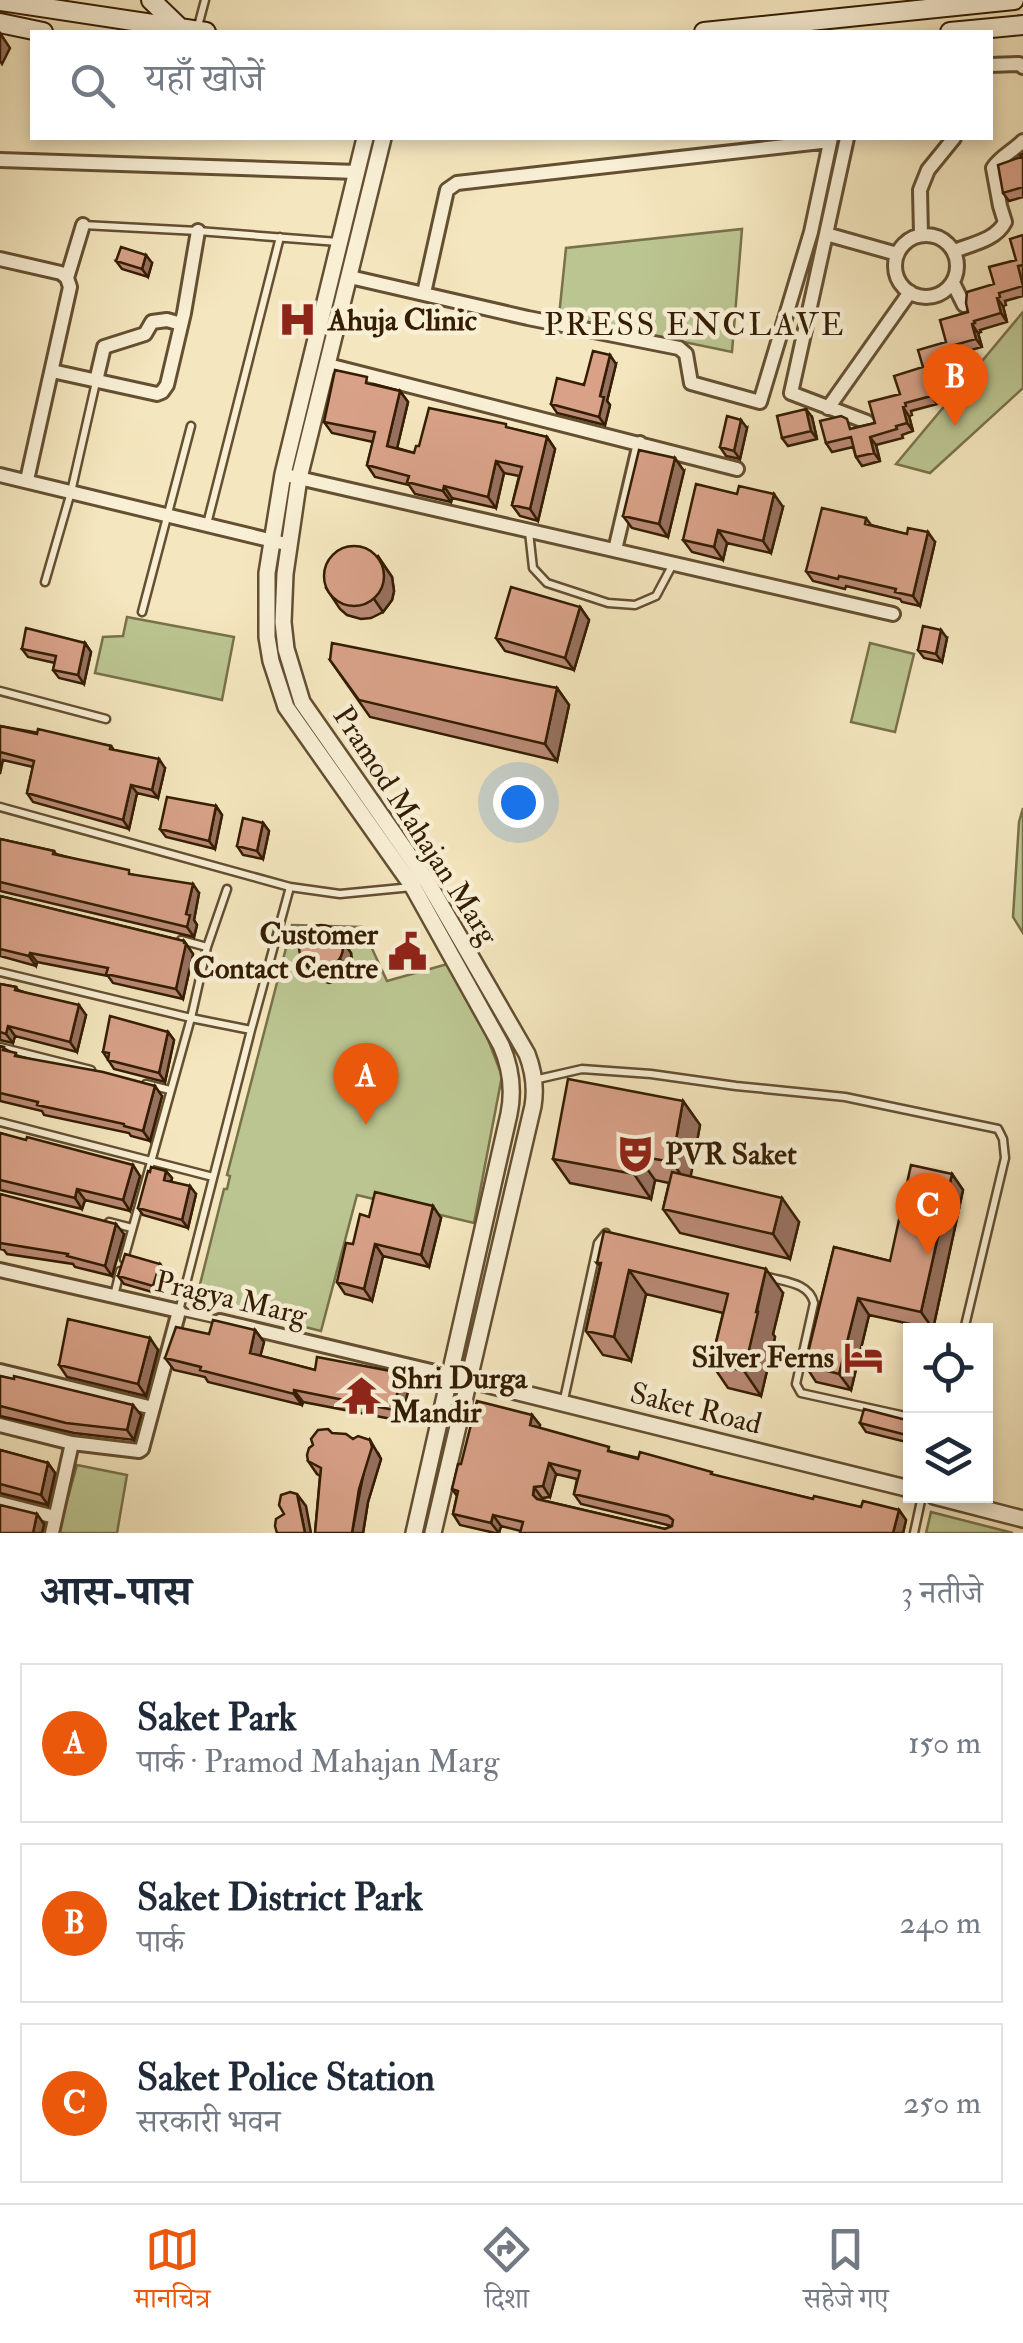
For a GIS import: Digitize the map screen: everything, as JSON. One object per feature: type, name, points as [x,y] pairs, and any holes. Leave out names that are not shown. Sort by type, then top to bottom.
[{"type":"main road","points":[[0,0],[188,30]]},
{"type":"main road","points":[[151,0],[193,30]]},
{"type":"main road","points":[[723,30],[1014,0]]},
{"type":"main road","points":[[0,23],[33,30]]},
{"type":"main road","points":[[968,30],[1023,24]]},
{"type":"street","points":[[993,65],[1023,67]]},
{"type":"street","name":"Pramod Mahajan Marg","points":[[365,140],[291,476],[283,622],[286,649],[302,702],[522,1046],[534,1080],[533,1106],[436,1532]]},
{"type":"street","name":"Pramod Mahajan Marg","points":[[383,140],[328,365],[272,541],[267,574],[267,637],[286,707],[420,884],[507,1058],[512,1086],[510,1114],[415,1530]]},
{"type":"street","points":[[424,294],[447,190],[457,184],[822,140]]},
{"type":"street","points":[[350,277],[680,348],[686,354],[691,382],[760,402],[812,232],[830,140]]},
{"type":"street","points":[[847,140],[791,394],[866,422]]},
{"type":"street","points":[[921,235],[920,190],[928,170],[952,140]]},
{"type":"street","points":[[954,251],[994,236],[1002,229],[1005,222],[993,168],[1023,141]]},
{"type":"street","points":[[0,160],[357,172]]},
{"type":"street","points":[[67,278],[83,224]]},
{"type":"street","points":[[52,371],[156,394],[162,392],[182,324],[198,231]]},
{"type":"street","points":[[826,234],[897,254]]},
{"type":"street","points":[[921,235],[941,238],[954,251],[958,263],[953,283],[946,291],[927,298],[910,292],[896,274],[897,254],[903,245],[921,235]]},
{"type":"street","points":[[0,259],[61,273],[70,287],[26,480]]},
{"type":"street","points":[[953,283],[964,305]]},
{"type":"street","points":[[828,408],[910,292]]},
{"type":"street","points":[[96,381],[104,347],[144,334],[152,322],[182,324]]},
{"type":"street","points":[[328,365],[737,469]]},
{"type":"street","points":[[615,550],[640,443]]},
{"type":"street","points":[[0,474],[290,545]]},
{"type":"street","points":[[291,476],[893,614]]},
{"type":"street","points":[[267,574],[285,574]]},
{"type":"street","name":"Pragya Marg","points":[[0,1270],[179,1311]]},
{"type":"street","points":[[0,1425],[72,1444],[139,1451],[179,1311]]},
{"type":"street","name":"Pragya Marg","points":[[220,1321],[469,1380]]},
{"type":"street","points":[[0,1371],[152,1408]]},
{"type":"street","name":"Saket Road","points":[[469,1380],[903,1488]]},
{"type":"street","points":[[52,1533],[72,1444]]},
{"type":"street","points":[[0,1502],[56,1517]]},
{"type":"street","points":[[960,1503],[1023,1520]]},
{"type":"street","points":[[415,1530],[436,1532]]},
{"type":"lane","points":[[194,30],[205,0]]},
{"type":"lane","points":[[83,224],[340,242]]},
{"type":"lane","points":[[206,525],[280,237]]},
{"type":"lane","points":[[45,582],[71,492],[96,381]]},
{"type":"lane","points":[[142,612],[191,426]]},
{"type":"lane","points":[[528,530],[533,568],[546,583],[608,603],[635,605],[656,596],[673,564]]},
{"type":"lane","points":[[0,692],[106,718]]},
{"type":"lane","points":[[0,807],[290,887],[340,894],[420,884]]},
{"type":"lane","points":[[179,1311],[290,887]]},
{"type":"lane","points":[[114,1296],[191,1018],[206,947],[227,890]]},
{"type":"lane","points":[[169,938],[206,947]]},
{"type":"lane","points":[[0,972],[250,1030]]},
{"type":"lane","points":[[0,1048],[94,1071]]},
{"type":"lane","points":[[534,1080],[582,1069],[651,1074],[846,1097],[998,1129],[1004,1138],[1005,1158],[966,1323]]},
{"type":"lane","points":[[132,1080],[170,1090]]},
{"type":"lane","points":[[0,1122],[213,1176]]},
{"type":"lane","points":[[94,1218],[132,1228]]},
{"type":"lane","points":[[563,1404],[598,1243],[606,1233]]},
{"type":"lane","points":[[756,1274],[810,1291],[814,1304],[796,1384],[801,1393],[903,1416]]},
{"type":"lane","name":"Pragya Marg","points":[[179,1311],[220,1321]]},
{"type":"lane","points":[[914,1533],[920,1503]]},
{"type":"green space","points":[[742,229],[732,352],[559,316],[566,248]]},
{"type":"green space","points":[[1023,312],[1023,388],[930,473],[896,464]]},
{"type":"green space","points":[[127,617],[234,637],[222,700],[95,673],[103,637],[123,636]]},
{"type":"green space","points":[[870,643],[914,654],[895,732],[851,722]]},
{"type":"green space","points":[[1023,808],[1023,933],[1013,917]]},
{"type":"green space","points":[[292,925],[362,927],[387,981],[451,963],[479,1016],[502,1076],[474,1223],[357,1195],[321,1331],[196,1300]]},
{"type":"green space","points":[[77,1465],[127,1475],[117,1533],[58,1533]]},
{"type":"green space","points":[[931,1512],[1013,1533],[926,1533]]},
{"type":"building","points":[[1023,154],[1023,187],[1003,193],[998,165]]},
{"type":"building","points":[[1023,235],[1023,265],[1018,266],[1023,286],[999,293],[1001,313],[974,321],[976,339],[951,346],[954,369],[927,380],[931,396],[905,403],[907,423],[870,437],[874,453],[856,457],[851,437],[826,443],[820,421],[841,416],[847,419],[850,429],[875,423],[869,402],[900,394],[894,376],[923,367],[918,350],[946,342],[940,320],[968,312],[967,292],[994,284],[989,267],[1016,260],[1010,239]]},
{"type":"building","points":[[121,247],[146,255],[142,269],[116,261]]},
{"type":"building","points":[[593,351],[610,355],[599,417],[551,404],[557,378],[584,385]]},
{"type":"building","points":[[335,370],[367,377],[366,383],[400,391],[387,446],[414,453],[429,408],[547,437],[530,509],[512,505],[522,467],[496,461],[488,497],[407,482],[409,476],[367,465],[375,432],[324,422]]},
{"type":"building","points":[[806,409],[811,431],[782,438],[777,416]]},
{"type":"building","points":[[727,416],[741,420],[734,451],[720,447]]},
{"type":"building","points":[[639,450],[675,458],[659,524],[623,516]]},
{"type":"building","points":[[696,484],[737,494],[739,486],[774,494],[763,541],[718,530],[714,547],[683,540]]},
{"type":"building","points":[[822,508],[866,518],[865,524],[907,534],[908,528],[928,532],[913,596],[806,571]]},
{"type":"building","points":[[354,546],[375,555],[384,576],[375,597],[354,606],[333,597],[324,576],[333,555]]},
{"type":"building","points":[[511,587],[580,607],[565,658],[496,638]]},
{"type":"building","points":[[923,626],[941,630],[936,654],[918,650]]},
{"type":"building","points":[[26,628],[85,643],[78,675],[53,670],[56,656],[22,649]]},
{"type":"building","points":[[332,643],[557,688],[545,744],[359,700],[330,660]]},
{"type":"building","points":[[0,726],[37,734],[38,729],[159,759],[152,790],[131,785],[123,820],[27,793],[34,761],[0,752]]},
{"type":"building","points":[[167,797],[216,806],[209,841],[160,829]]},
{"type":"building","points":[[243,818],[263,823],[257,851],[237,846]]},
{"type":"building","points":[[0,839],[129,870],[129,874],[193,884],[187,927],[0,882]]},
{"type":"building","points":[[0,896],[184,941],[176,989],[106,974],[108,968],[0,949]]},
{"type":"building","points":[[321,925],[337,931],[343,947],[337,963],[321,969],[305,963],[299,947],[305,931]]},
{"type":"building","points":[[0,984],[79,1005],[70,1042],[8,1026],[6,1034],[0,1032]]},
{"type":"building","points":[[110,1016],[168,1032],[159,1073],[108,1060],[109,1053],[103,1052]]},
{"type":"building","points":[[0,1046],[16,1053],[15,1056],[155,1086],[143,1131],[0,1093]]},
{"type":"building","points":[[568,1079],[683,1101],[672,1162],[638,1156],[634,1174],[553,1159]]},
{"type":"building","points":[[0,1133],[133,1165],[123,1200],[77,1189],[75,1198],[0,1180]]},
{"type":"building","points":[[911,1165],[952,1174],[921,1312],[858,1298],[839,1374],[805,1365],[834,1247],[890,1261]]},
{"type":"building","points":[[151,1167],[166,1171],[164,1180],[190,1186],[182,1220],[138,1208]]},
{"type":"building","points":[[672,1172],[782,1198],[773,1234],[663,1209]]},
{"type":"building","points":[[375,1192],[433,1206],[421,1255],[375,1244],[364,1289],[337,1282],[346,1243],[353,1244],[360,1214],[369,1217]]},
{"type":"building","points":[[0,1194],[116,1224],[105,1266],[68,1254],[0,1243]]},
{"type":"building","points":[[604,1231],[766,1269],[744,1371],[711,1363],[728,1294],[629,1270],[614,1337],[586,1331]]},
{"type":"building","points":[[125,1254],[160,1264],[153,1286],[118,1276]]},
{"type":"building","points":[[68,1319],[150,1338],[138,1384],[59,1365]]},
{"type":"building","points":[[213,1320],[255,1330],[250,1353],[315,1370],[317,1357],[401,1373],[394,1410],[294,1390],[294,1394],[165,1358],[176,1327],[209,1334]]},
{"type":"building","points":[[0,1376],[133,1405],[127,1430],[66,1423],[0,1406]]},
{"type":"building","points":[[477,1401],[532,1415],[530,1425],[638,1459],[640,1452],[813,1499],[814,1496],[861,1507],[863,1501],[899,1510],[893,1533],[520,1533],[523,1522],[493,1515],[491,1523],[453,1514],[458,1491],[452,1489]],"holes":[[[549,1463],[580,1471],[574,1494],[668,1516],[673,1520],[672,1526],[665,1529],[533,1495],[534,1487],[543,1486]]]},
{"type":"building","points":[[864,1409],[903,1419],[903,1434],[860,1423]]},
{"type":"building","points":[[328,1429],[353,1439],[358,1436],[370,1440],[372,1447],[359,1489],[352,1533],[315,1533],[321,1468],[308,1461],[307,1455],[318,1430]]},
{"type":"building","points":[[0,1450],[48,1463],[41,1495],[0,1484]]},
{"type":"building","points":[[297,1494],[305,1533],[277,1533],[276,1519],[284,1514],[279,1505],[281,1495]]},
{"type":"building","points":[[0,1505],[37,1514],[33,1533],[0,1533]]},
{"type":"place","name":"Ahuja Clinic","points":[[298,320]]},
{"type":"place","name":"Saket District Park","points":[[955,426]]},
{"type":"place","name":"Customer Contact Centre","points":[[408,951]]},
{"type":"place","name":"Saket Park","points":[[366,1125]]},
{"type":"place","name":"PVR Saket","points":[[635,1154]]},
{"type":"place","name":"Saket Police Station","points":[[928,1255]]},
{"type":"place","name":"Silver Ferns","points":[[864,1357]]},
{"type":"place","name":"Shri Durga Mandir","points":[[361,1395]]},
{"type":"district","name":"PRESS ENCLAVE","points":[[695,324]]}]
